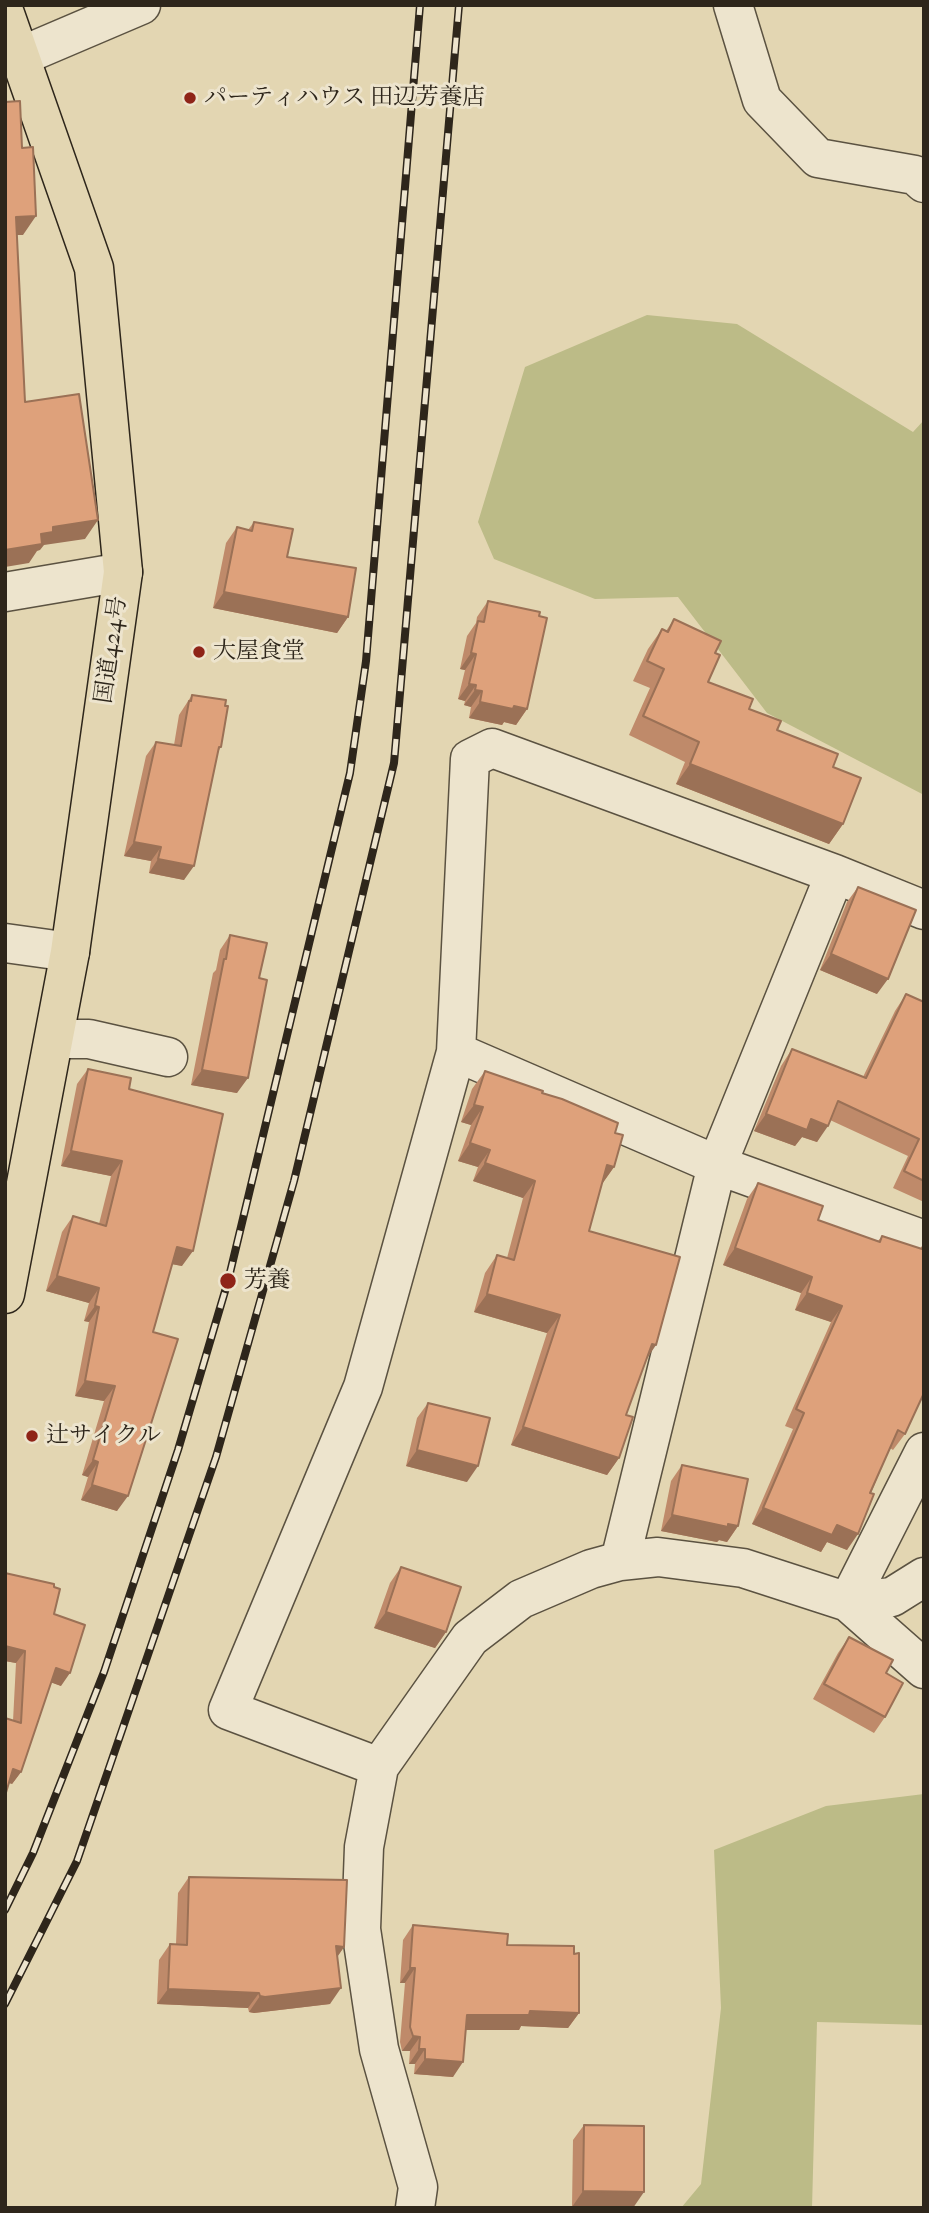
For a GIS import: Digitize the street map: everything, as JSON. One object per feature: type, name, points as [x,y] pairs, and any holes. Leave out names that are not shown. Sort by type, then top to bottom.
[{"type":"highway","name":"国道424号","points":[[5,13],[94,268],[123,572],[70,952],[5,1294]]},
{"type":"street","points":[[19,57],[141,5]]},
{"type":"street","points":[[733,5],[762,100],[818,159],[921,176]]},
{"type":"street","points":[[5,592],[123,572]]},
{"type":"street","points":[[379,1767],[228,1710],[363,1387],[456,1052],[470,759],[492,748],[835,874],[924,910]]},
{"type":"street","points":[[620,1561],[717,1165],[835,874]]},
{"type":"street","points":[[5,943],[70,952]]},
{"type":"street","points":[[55,1039],[89,1039],[168,1057]]},
{"type":"street","points":[[456,1052],[717,1165],[924,1240]]},
{"type":"street","points":[[848,1602],[924,1452]]},
{"type":"street","points":[[415,2208],[418,2187],[379,2049],[361,1929],[364,1847],[379,1767],[470,1638],[521,1599],[592,1569],[620,1561],[658,1557],[743,1568],[848,1602],[924,1669]]},
{"type":"street","points":[[848,1602],[892,1597],[924,1577]]},
{"type":"shaded area","points":[[647,315],[737,324],[913,432],[924,420],[924,795],[767,713],[678,597],[595,599],[494,559],[478,522],[525,367]]},
{"type":"shaded area","points":[[924,1794],[924,2025],[817,2022],[812,2208],[681,2208],[701,2184],[721,2008],[714,1850],[826,1806]]},
{"type":"building","points":[[20,101],[22,148],[33,147],[36,216],[16,217],[25,402],[79,394],[98,520],[53,527],[53,532],[41,534],[42,544],[5,550],[5,102]]},
{"type":"building","points":[[254,522],[293,529],[287,557],[356,568],[348,617],[224,592],[237,527],[252,531]]},
{"type":"building","points":[[488,601],[540,612],[539,616],[547,618],[527,709],[480,702],[482,691],[475,690],[476,685],[469,684],[476,654],[471,653],[478,621],[484,622]]},
{"type":"building","points":[[674,619],[721,641],[715,653],[720,655],[708,682],[753,699],[749,709],[781,721],[777,730],[838,754],[833,767],[861,778],[843,824],[690,764],[699,742],[643,716],[664,669],[647,661],[662,629],[668,632]]},
{"type":"building","points":[[192,695],[226,700],[225,706],[228,706],[194,866],[158,859],[161,847],[134,842],[156,742],[181,746]]},
{"type":"building","points":[[858,887],[916,910],[888,979],[831,954]]},
{"type":"building","points":[[230,935],[267,943],[259,978],[267,980],[248,1078],[202,1070]]},
{"type":"building","points":[[906,994],[924,1002],[924,1181],[904,1171],[919,1139],[838,1101],[828,1126],[811,1119],[807,1130],[766,1114],[792,1049],[866,1078]]},
{"type":"building","points":[[88,1069],[131,1078],[129,1089],[223,1114],[193,1251],[177,1247],[153,1332],[178,1339],[128,1496],[92,1485],[98,1462],[93,1460],[115,1386],[85,1381],[99,1307],[95,1306],[99,1288],[57,1276],[73,1216],[106,1226],[122,1161],[71,1151]]},
{"type":"building","points":[[485,1071],[543,1091],[542,1093],[618,1123],[615,1133],[623,1135],[614,1167],[607,1165],[589,1231],[680,1257],[656,1345],[652,1344],[626,1415],[633,1417],[619,1458],[523,1427],[560,1315],[487,1294],[497,1255],[514,1260],[535,1181],[485,1163],[490,1150],[470,1143],[483,1107],[474,1105]]},
{"type":"building","points":[[758,1183],[823,1206],[818,1220],[880,1242],[882,1236],[922,1249],[924,1244],[924,1393],[905,1434],[898,1430],[870,1493],[874,1494],[858,1534],[837,1525],[832,1535],[763,1508],[804,1413],[796,1409],[842,1306],[807,1293],[812,1277],[735,1248]]},
{"type":"building","points":[[428,1403],[490,1418],[478,1466],[417,1450]]},
{"type":"building","points":[[682,1465],[748,1479],[738,1526],[728,1524],[728,1527],[672,1515]]},
{"type":"building","points":[[401,1567],[461,1587],[446,1632],[386,1612]]},
{"type":"building","points":[[5,1573],[54,1584],[54,1587],[60,1589],[54,1614],[85,1625],[70,1673],[56,1668],[21,1772],[13,1769],[5,1796],[5,1718],[21,1723],[25,1651],[5,1646]]},
{"type":"building","points":[[849,1637],[893,1660],[886,1673],[903,1683],[885,1717],[824,1684]]},
{"type":"building","points":[[189,1877],[347,1880],[344,1947],[336,1946],[341,1988],[265,1997],[259,1993],[168,1989],[170,1944],[187,1945]]},
{"type":"building","points":[[413,1925],[508,1934],[507,1945],[574,1946],[574,1954],[579,1953],[579,2013],[530,2011],[529,2015],[467,2015],[463,2062],[425,2059],[425,2049],[419,2049],[420,2037],[413,2036],[410,2027],[415,1968],[410,1968]]},
{"type":"building","points":[[584,2125],[644,2126],[644,2192],[583,2191]]},
{"type":"railway","points":[[5,1910],[33,1853],[104,1672],[178,1450],[228,1281],[350,773],[366,661],[420,5]]},
{"type":"railway","points":[[5,2004],[77,1861],[216,1457],[294,1181],[394,763],[459,5]]},
{"type":"place","name":"パーティハウス 田辺芳養店","points":[[190,98]]},
{"type":"place","name":"大屋食堂","points":[[199,652]]},
{"type":"place","name":"芳養","points":[[228,1281]]},
{"type":"place","name":"辻サイクル","points":[[32,1436]]}]
